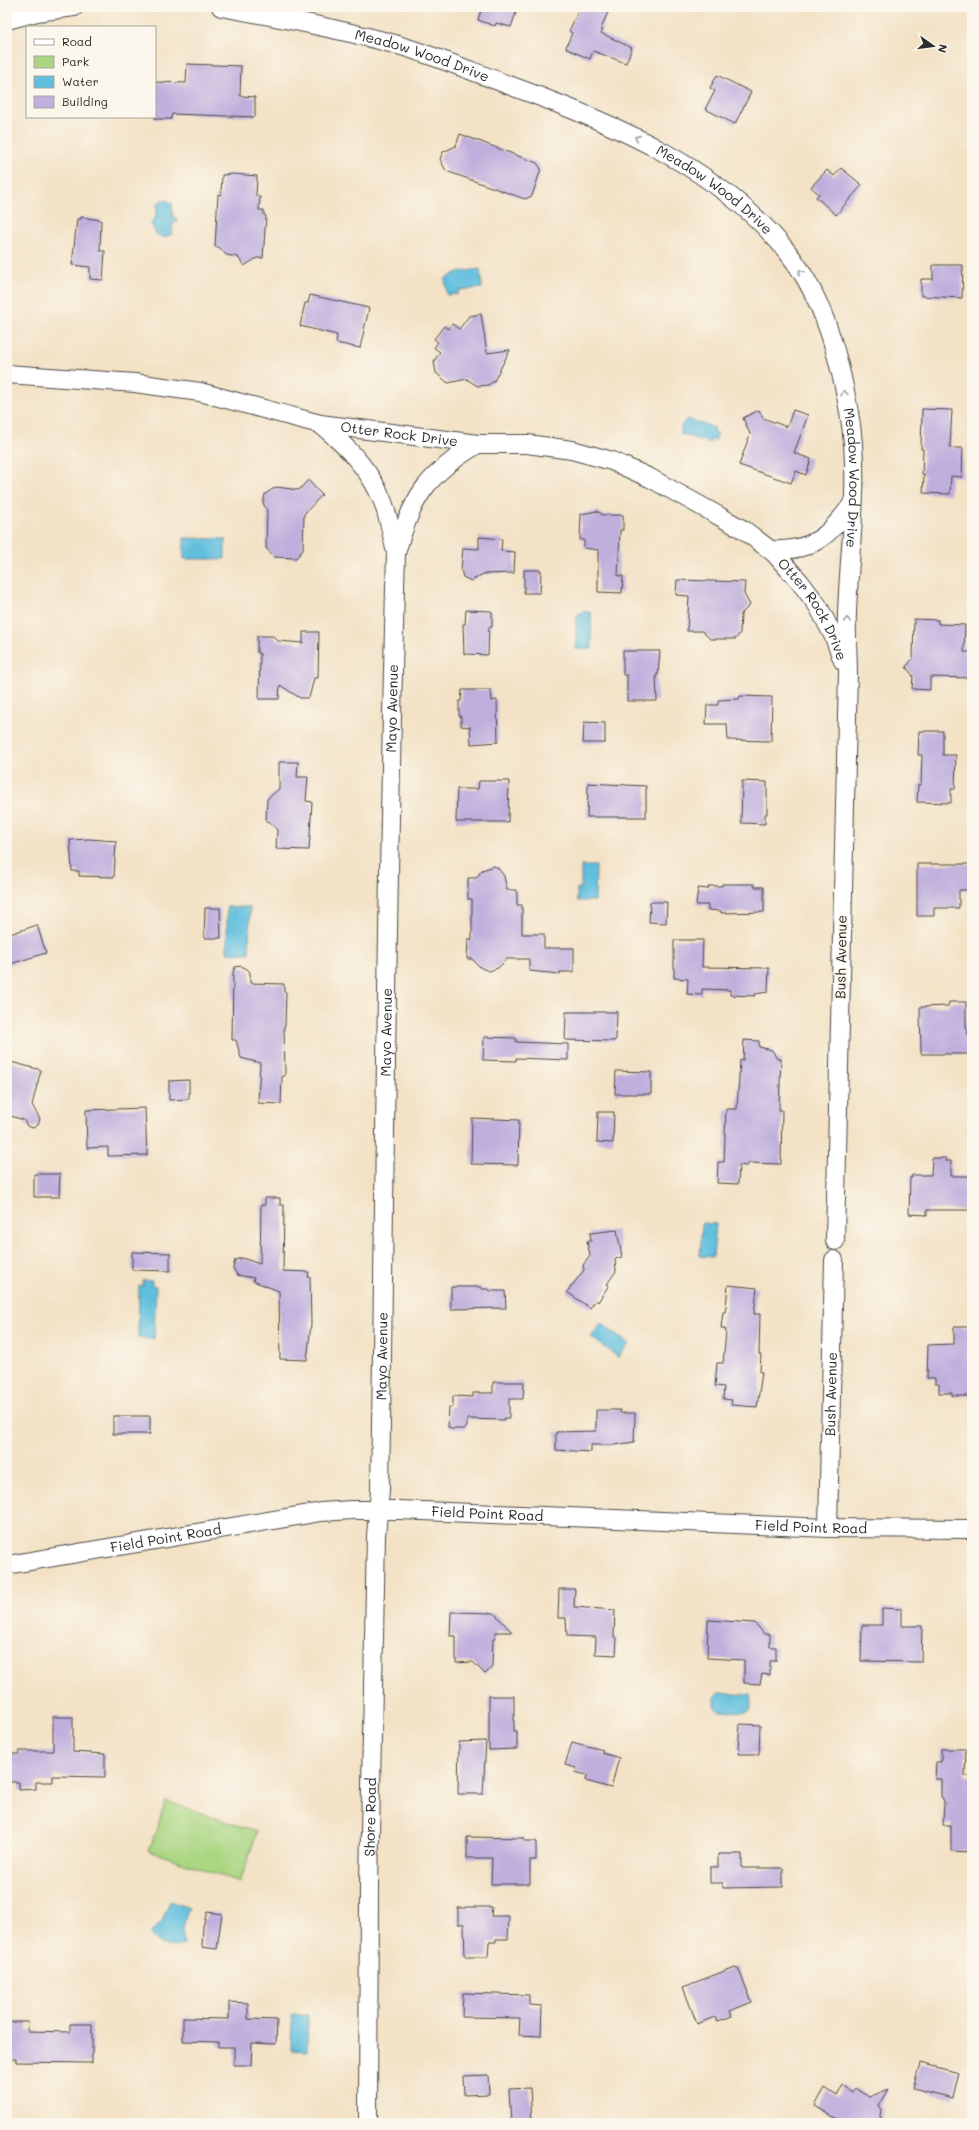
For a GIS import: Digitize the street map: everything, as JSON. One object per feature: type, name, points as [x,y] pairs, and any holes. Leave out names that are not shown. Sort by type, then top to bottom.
[{"type":"street","points":[[7,20],[37,12],[74,7]]},
{"type":"street","name":"Meadow Wood Drive","points":[[221,7],[309,23],[400,46],[550,100],[657,147],[696,170],[770,232],[790,256],[812,290],[819,306],[827,325],[849,413],[853,454],[853,503],[847,616],[848,673]]},
{"type":"street","name":"Otter Rock Drive","points":[[7,374],[135,383],[200,392],[320,424],[478,444],[499,443],[535,445],[572,450],[612,461],[656,481],[744,530],[771,550],[800,582],[818,606],[834,637],[848,673]]},
{"type":"street","name":"Mayo Avenue","points":[[320,424],[343,443],[359,461],[371,479],[383,502],[396,554],[387,949],[386,1176],[380,1490],[378,1510]]},
{"type":"street","name":"Mayo Avenue","points":[[396,554],[403,531],[424,488],[439,470],[454,458],[478,444]]},
{"type":"street","name":"Otter Rock Drive","points":[[771,550],[798,549],[810,545],[836,526],[853,503]]},
{"type":"street","name":"Bush Avenue","points":[[835,1241],[848,673]]},
{"type":"street","name":"Bush Avenue","points":[[828,1528],[834,1260]]},
{"type":"street","name":"Field Point Road","points":[[7,1565],[321,1512],[352,1510],[828,1528],[972,1529]]},
{"type":"street","name":"Shore Road","points":[[368,2123],[369,1885],[378,1510]]},
{"type":"green space","points":[[166,1801],[257,1832],[240,1882],[149,1851]]},
{"type":"water","points":[[162,200],[172,203],[173,216],[177,219],[176,222],[173,223],[172,234],[163,238],[156,234],[151,223],[156,217],[157,204]]},
{"type":"water","points":[[480,269],[482,288],[459,290],[458,294],[447,295],[445,279],[458,272]]},
{"type":"water","points":[[687,419],[715,428],[713,433],[718,434],[715,441],[711,439],[710,443],[681,434],[682,425]]},
{"type":"water","points":[[184,538],[225,539],[225,559],[184,559]]},
{"type":"water","points":[[585,611],[591,613],[592,649],[576,649],[576,620],[578,614]]},
{"type":"water","points":[[581,866],[596,866],[595,901],[577,901],[577,888],[581,888]]},
{"type":"water","points":[[227,907],[250,907],[249,953],[227,953]]},
{"type":"water","points":[[702,1223],[716,1224],[713,1257],[700,1256]]},
{"type":"water","points":[[143,1280],[152,1281],[152,1286],[156,1286],[154,1339],[138,1338],[139,1286],[143,1286]]},
{"type":"water","points":[[601,1323],[629,1344],[618,1357],[591,1337]]},
{"type":"water","points":[[719,1693],[751,1695],[751,1710],[747,1712],[719,1711],[715,1707],[715,1697]]},
{"type":"water","points":[[170,1901],[189,1908],[184,1926],[184,1945],[174,1947],[161,1944],[151,1934],[162,1921]]},
{"type":"water","points":[[292,2015],[308,2015],[307,2051],[291,2050]]},
{"type":"building","points":[[482,7],[518,7],[511,27],[496,23],[495,26],[478,20]]},
{"type":"building","points":[[580,7],[610,7],[601,29],[603,30],[601,33],[632,48],[626,63],[593,51],[590,59],[567,49],[566,47],[572,33],[569,31]]},
{"type":"building","points":[[187,64],[241,66],[240,96],[255,97],[255,117],[172,114],[171,119],[155,119],[156,82],[186,83]]},
{"type":"building","points":[[717,75],[751,92],[735,124],[705,109],[715,91],[710,88]]},
{"type":"building","points":[[460,134],[537,163],[541,169],[532,196],[525,199],[446,171],[440,159],[443,152],[456,146]]},
{"type":"building","points":[[841,168],[862,185],[836,215],[816,197],[819,194],[811,187],[827,170],[834,176]]},
{"type":"building","points":[[233,174],[257,176],[256,196],[260,197],[259,210],[264,210],[264,215],[266,216],[263,258],[257,258],[244,266],[238,257],[226,255],[219,247],[215,247],[218,194],[221,195],[222,175]]},
{"type":"building","points":[[81,217],[101,220],[100,251],[105,251],[103,280],[90,279],[90,267],[72,265],[77,219],[81,219]]},
{"type":"building","points":[[933,265],[963,265],[962,298],[921,296],[921,279],[933,279]]},
{"type":"building","points":[[310,295],[369,308],[360,348],[336,343],[337,335],[300,326],[305,303],[308,303]]},
{"type":"building","points":[[481,314],[487,353],[510,350],[494,381],[488,385],[477,386],[467,379],[448,383],[436,373],[434,361],[440,352],[434,348],[438,342],[434,339],[444,326],[448,329],[452,324],[459,329],[469,316]]},
{"type":"building","points":[[922,409],[952,410],[950,448],[963,448],[962,477],[951,476],[950,494],[923,493],[923,449],[921,449]]},
{"type":"building","points":[[759,410],[763,418],[787,427],[793,410],[808,415],[794,453],[811,459],[806,475],[796,471],[791,483],[739,465],[750,434],[743,418]]},
{"type":"building","points":[[308,480],[322,495],[304,514],[303,550],[296,558],[274,557],[266,548],[267,511],[263,503],[265,494],[276,487],[299,490]]},
{"type":"building","points":[[597,511],[603,515],[623,515],[623,530],[620,530],[618,576],[623,576],[622,593],[598,592],[598,550],[584,548],[584,540],[580,540],[581,514]]},
{"type":"building","points":[[479,537],[502,539],[501,551],[515,552],[514,573],[483,574],[471,581],[463,577],[461,570],[463,548],[479,549]]},
{"type":"building","points":[[524,570],[541,570],[540,593],[524,593]]},
{"type":"building","points":[[677,580],[745,582],[744,594],[750,605],[741,614],[740,633],[736,639],[710,639],[702,631],[687,631],[689,596],[676,595]]},
{"type":"building","points":[[466,610],[492,612],[492,627],[489,627],[488,655],[464,654],[463,624],[465,624]]},
{"type":"building","points":[[914,619],[938,620],[938,624],[965,625],[964,652],[972,652],[972,678],[930,677],[930,690],[912,689],[913,676],[906,667],[913,658]]},
{"type":"building","points":[[303,632],[319,632],[318,678],[314,678],[309,698],[300,698],[280,685],[279,699],[259,699],[260,654],[257,652],[257,636],[273,636],[278,641],[303,643]]},
{"type":"building","points":[[623,651],[660,651],[658,675],[656,675],[657,701],[627,701],[627,675],[623,675]]},
{"type":"building","points":[[462,690],[491,690],[492,701],[497,700],[498,742],[471,744],[470,727],[461,726],[461,716],[459,716],[459,701],[461,701]]},
{"type":"building","points":[[740,696],[772,697],[771,741],[728,740],[727,724],[706,724],[707,705],[718,705],[718,700],[739,699]]},
{"type":"building","points":[[584,722],[605,723],[605,743],[583,743]]},
{"type":"building","points":[[919,731],[943,731],[943,755],[956,755],[955,789],[951,789],[951,803],[917,802],[918,785],[921,785],[922,755],[918,755]]},
{"type":"building","points":[[279,762],[298,762],[297,777],[308,777],[306,801],[312,802],[309,850],[276,849],[277,830],[270,822],[266,821],[267,799],[279,789]]},
{"type":"building","points":[[479,781],[509,781],[508,822],[456,822],[457,789],[478,789]]},
{"type":"building","points":[[742,781],[767,782],[767,814],[765,814],[765,824],[741,823]]},
{"type":"building","points":[[588,783],[646,786],[646,817],[587,817]]},
{"type":"building","points":[[89,839],[116,841],[114,877],[79,876],[79,871],[72,871],[70,840]]},
{"type":"building","points":[[917,864],[972,864],[972,890],[959,890],[959,908],[934,908],[934,916],[917,916]]},
{"type":"building","points":[[494,866],[498,868],[504,876],[507,890],[517,890],[517,905],[522,905],[522,934],[544,934],[544,948],[574,948],[574,972],[560,972],[560,974],[529,971],[529,959],[507,959],[498,968],[489,971],[481,968],[472,959],[467,959],[468,939],[472,939],[472,899],[468,899],[468,878],[476,878],[482,870]]},
{"type":"building","points":[[722,884],[754,884],[754,887],[764,887],[764,912],[721,913],[721,911],[708,910],[708,905],[696,905],[698,888],[708,889],[709,886],[722,886]]},
{"type":"building","points":[[650,902],[667,902],[666,923],[649,922]]},
{"type":"building","points":[[205,908],[220,908],[221,938],[204,938]]},
{"type":"building","points":[[37,925],[46,953],[7,965],[7,935]]},
{"type":"building","points":[[674,940],[703,940],[702,967],[769,968],[768,992],[755,994],[755,996],[730,995],[730,990],[702,989],[702,995],[687,994],[688,979],[674,978]]},
{"type":"building","points":[[241,966],[250,972],[250,983],[284,984],[284,992],[286,992],[284,1027],[285,1076],[282,1076],[281,1104],[258,1103],[260,1063],[241,1058],[236,1040],[232,1040],[233,973],[235,967]]},
{"type":"building","points":[[949,1002],[966,1002],[966,1026],[968,1035],[972,1035],[972,1054],[921,1054],[920,1007],[948,1006]]},
{"type":"building","points":[[566,1012],[617,1012],[616,1039],[614,1041],[565,1040]]},
{"type":"building","points":[[484,1037],[516,1038],[516,1042],[568,1044],[568,1060],[516,1058],[516,1061],[483,1060]]},
{"type":"building","points":[[744,1040],[759,1041],[759,1047],[772,1050],[777,1059],[781,1059],[779,1110],[782,1110],[781,1164],[748,1163],[748,1166],[739,1165],[738,1184],[717,1183],[718,1162],[724,1162],[726,1109],[737,1109],[740,1060],[743,1061]]},
{"type":"building","points":[[7,1061],[41,1070],[32,1105],[40,1119],[38,1125],[33,1128],[27,1126],[24,1120],[7,1115]]},
{"type":"building","points":[[616,1071],[651,1072],[651,1094],[615,1094]]},
{"type":"building","points":[[189,1080],[189,1099],[169,1100],[169,1081]]},
{"type":"building","points":[[145,1108],[147,1155],[108,1156],[108,1147],[87,1148],[86,1110]]},
{"type":"building","points":[[598,1112],[614,1112],[613,1143],[597,1142]]},
{"type":"building","points":[[472,1118],[519,1120],[518,1165],[471,1164]]},
{"type":"building","points":[[932,1158],[946,1158],[946,1161],[951,1161],[951,1176],[970,1176],[970,1179],[972,1179],[972,1210],[927,1210],[927,1215],[909,1214],[910,1177],[912,1178],[912,1175],[931,1175]]},
{"type":"building","points":[[34,1174],[60,1174],[59,1197],[34,1197]]},
{"type":"building","points":[[265,1198],[280,1198],[280,1205],[284,1205],[283,1271],[309,1272],[311,1324],[307,1360],[280,1359],[279,1291],[253,1281],[254,1278],[237,1275],[233,1268],[235,1260],[242,1258],[260,1264],[261,1205],[265,1205]]},
{"type":"building","points":[[617,1230],[622,1257],[615,1259],[616,1271],[607,1284],[609,1285],[598,1302],[596,1300],[590,1308],[567,1292],[584,1270],[583,1265],[590,1256],[587,1241],[591,1241],[590,1233]]},
{"type":"building","points":[[132,1252],[170,1253],[170,1271],[132,1270]]},
{"type":"building","points":[[728,1285],[757,1288],[754,1314],[760,1314],[759,1354],[761,1355],[760,1372],[762,1372],[757,1407],[731,1405],[732,1400],[723,1399],[724,1387],[715,1386],[717,1363],[723,1363],[726,1332],[725,1328],[721,1328],[723,1312],[725,1312],[726,1307]]},
{"type":"building","points":[[451,1287],[481,1287],[481,1289],[489,1289],[489,1291],[505,1291],[506,1308],[451,1309]]},
{"type":"building","points":[[954,1327],[972,1327],[972,1396],[952,1396],[952,1393],[939,1393],[939,1384],[935,1384],[935,1378],[927,1378],[928,1345],[954,1344]]},
{"type":"building","points":[[493,1382],[524,1382],[523,1399],[509,1399],[509,1418],[504,1418],[504,1420],[467,1419],[467,1427],[465,1429],[451,1429],[448,1427],[449,1407],[453,1407],[453,1396],[473,1397],[473,1393],[493,1393]]},
{"type":"building","points":[[596,1410],[620,1410],[620,1413],[635,1413],[634,1442],[614,1445],[591,1445],[591,1452],[556,1450],[556,1432],[596,1431]]},
{"type":"building","points":[[113,1416],[150,1416],[150,1434],[113,1434]]},
{"type":"building","points":[[559,1589],[575,1589],[574,1607],[615,1610],[614,1637],[617,1638],[616,1655],[595,1654],[596,1637],[567,1636],[566,1618],[558,1618]]},
{"type":"building","points":[[882,1608],[902,1609],[902,1626],[922,1626],[921,1662],[861,1661],[862,1625],[882,1625]]},
{"type":"building","points":[[451,1612],[494,1613],[512,1632],[496,1632],[495,1639],[493,1639],[492,1667],[485,1674],[473,1662],[456,1663],[456,1636],[450,1636]]},
{"type":"building","points":[[708,1620],[755,1623],[764,1634],[770,1634],[770,1647],[776,1647],[776,1661],[770,1661],[770,1675],[762,1674],[760,1684],[744,1683],[744,1660],[707,1658]]},
{"type":"building","points":[[489,1696],[514,1696],[514,1731],[517,1731],[517,1749],[489,1750]]},
{"type":"building","points":[[53,1717],[73,1717],[73,1752],[105,1754],[105,1777],[53,1776],[53,1782],[36,1782],[36,1789],[19,1790],[19,1782],[7,1782],[7,1754],[19,1754],[19,1751],[53,1751]]},
{"type":"building","points":[[740,1724],[760,1725],[759,1754],[739,1754]]},
{"type":"building","points":[[486,1741],[483,1794],[458,1794],[459,1742]]},
{"type":"building","points":[[572,1742],[603,1750],[602,1753],[619,1758],[611,1788],[586,1781],[587,1775],[575,1772],[576,1768],[565,1765]]},
{"type":"building","points":[[941,1749],[966,1749],[965,1776],[972,1776],[970,1852],[951,1851],[951,1825],[943,1825],[944,1801],[941,1796],[941,1779],[935,1779],[936,1762],[941,1762]]},
{"type":"building","points":[[467,1837],[524,1838],[525,1841],[536,1841],[536,1860],[530,1860],[530,1884],[491,1884],[492,1858],[467,1858]]},
{"type":"building","points":[[718,1854],[742,1854],[742,1868],[783,1868],[783,1887],[723,1888],[723,1883],[710,1883],[710,1867],[718,1867]]},
{"type":"building","points":[[492,1907],[491,1916],[509,1916],[508,1939],[496,1939],[496,1942],[489,1942],[488,1957],[465,1957],[464,1924],[458,1924],[458,1908]]},
{"type":"building","points":[[207,1912],[222,1914],[217,1949],[202,1947],[203,1926]]},
{"type":"building","points":[[735,1967],[738,1968],[752,2002],[730,2011],[732,2016],[717,2021],[716,2017],[697,2024],[683,1987]]},
{"type":"building","points":[[463,1993],[529,1995],[529,2005],[542,2006],[541,2036],[519,2035],[520,2018],[462,2017]]},
{"type":"building","points":[[229,2002],[248,2003],[248,2019],[277,2020],[276,2044],[252,2043],[251,2065],[234,2065],[234,2047],[218,2047],[218,2042],[183,2041],[183,2018],[229,2019]]},
{"type":"building","points":[[7,2022],[28,2022],[27,2031],[70,2032],[70,2024],[92,2024],[92,2063],[16,2062],[16,2059],[7,2059]]},
{"type":"building","points":[[920,2063],[959,2073],[953,2098],[913,2088]]},
{"type":"building","points":[[488,2075],[489,2094],[464,2095],[463,2076]]},
{"type":"building","points":[[843,2085],[853,2092],[856,2088],[869,2097],[889,2089],[879,2106],[882,2111],[880,2123],[844,2123],[815,2106],[825,2088],[837,2096]]},
{"type":"building","points":[[530,2088],[532,2123],[511,2123],[509,2089]]}]
